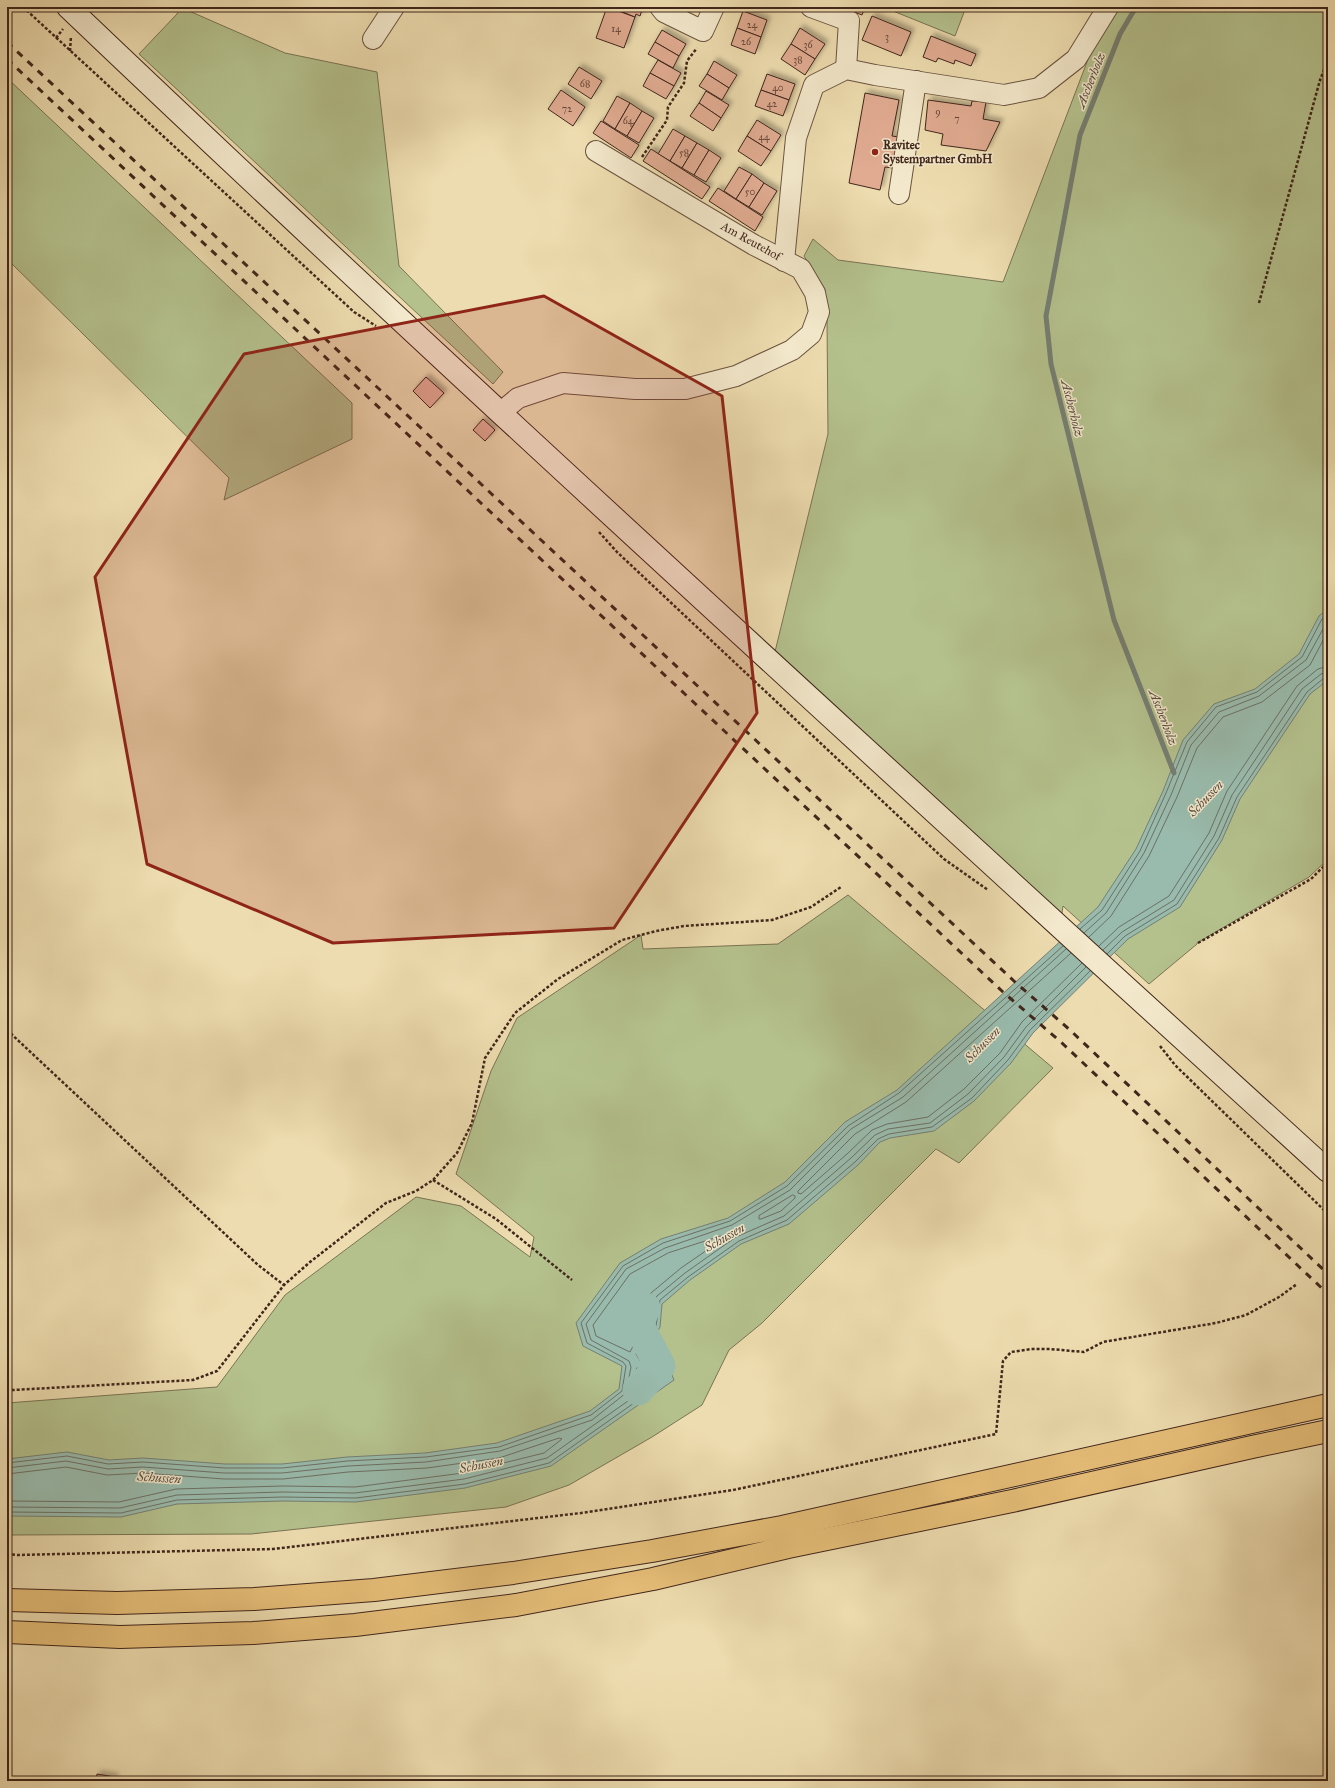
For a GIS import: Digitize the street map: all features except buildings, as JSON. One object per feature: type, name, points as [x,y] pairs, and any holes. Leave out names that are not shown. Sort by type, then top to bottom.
[{"type":"highway","points":[[7,1600],[117,1603],[254,1599],[374,1590],[513,1573],[652,1551],[782,1527],[1328,1405]]},
{"type":"highway","points":[[7,1632],[120,1637],[253,1633],[355,1625],[516,1605],[653,1579],[788,1547],[1012,1501],[1244,1448],[1328,1431]]},
{"type":"street","points":[[68,7],[232,164],[500,413],[1115,979],[1328,1171]]},
{"type":"street","points":[[373,39],[394,7]]},
{"type":"street","points":[[660,7],[664,12],[703,31],[714,7]]},
{"type":"street","points":[[811,7],[849,21],[846,69],[1004,95],[1039,88],[1076,59],[1104,16],[1108,7]]},
{"type":"street","name":"Am Reutehof","points":[[596,150],[784,261],[796,138],[814,85],[846,69]]},
{"type":"street","points":[[899,194],[916,81]]},
{"type":"street","points":[[500,413],[518,398],[563,383],[636,389],[685,389],[736,376],[792,350],[811,334],[820,312],[815,293],[801,269],[784,261]]},
{"type":"path","points":[[23,7],[354,312],[380,329]]},
{"type":"path","points":[[632,172],[667,120],[668,107],[684,84],[687,60],[698,48],[703,31]]},
{"type":"path","points":[[1259,303],[1320,80],[1328,60]]},
{"type":"path","points":[[1320,80],[1328,85]]},
{"type":"path","points":[[596,529],[623,558],[944,859],[990,891]]},
{"type":"path","points":[[1198,943],[1311,879],[1328,862]]},
{"type":"path","points":[[7,1388],[13,1390],[193,1380],[217,1371],[284,1285],[310,1262],[386,1203],[416,1191],[433,1180],[457,1153],[472,1123],[485,1058],[515,1014],[558,979],[622,940],[656,931],[684,926],[772,920],[811,907],[841,887]]},
{"type":"path","points":[[7,1030],[258,1265],[284,1285]]},
{"type":"path","points":[[1155,1041],[1175,1065],[1328,1214]]},
{"type":"path","points":[[433,1180],[496,1219],[572,1280]]},
{"type":"path","points":[[1324,1255],[1328,1251]]},
{"type":"path","points":[[7,1554],[273,1549],[581,1513],[733,1490],[996,1434],[1003,1361],[1012,1352],[1031,1349],[1050,1349],[1084,1352],[1103,1342],[1216,1323],[1246,1314],[1279,1297],[1297,1284]]},
{"type":"highlighted area","points":[[544,296],[722,396],[757,713],[614,928],[333,943],[147,864],[95,577],[244,354]]},
{"type":"green space","points":[[180,7],[285,53],[377,72],[399,266],[503,372],[493,384],[139,54],[177,14]]},
{"type":"green space","points":[[883,7],[966,7],[955,36]]},
{"type":"green space","points":[[1108,7],[1328,7],[1328,859],[1309,877],[1197,943],[1149,984],[1063,906],[1060,927],[772,664],[828,434],[827,320],[825,289],[804,256],[813,239],[838,260],[1003,282]]},
{"type":"green space","points":[[7,78],[352,403],[352,439],[224,500],[229,478],[7,259]]},
{"type":"green space","points":[[848,895],[1053,1068],[959,1163],[936,1149],[762,1323],[729,1350],[702,1405],[652,1437],[569,1485],[506,1507],[251,1534],[7,1535],[7,1403],[217,1387],[285,1295],[416,1197],[461,1206],[530,1257],[534,1237],[456,1174],[491,1071],[517,1018],[641,935],[643,949],[778,944]]},
{"type":"water","points":[[1328,609],[1328,680],[1310,694],[1240,799],[1222,840],[1180,907],[1128,939],[1033,1033],[1011,1063],[974,1101],[934,1131],[890,1138],[880,1142],[858,1165],[789,1224],[741,1244],[690,1280],[662,1304],[660,1327],[645,1354],[666,1360],[674,1380],[551,1466],[465,1488],[356,1502],[283,1501],[177,1504],[121,1517],[7,1516],[7,1459],[67,1452],[109,1460],[143,1458],[225,1464],[282,1464],[347,1457],[425,1453],[497,1443],[590,1411],[619,1389],[622,1366],[583,1346],[576,1323],[620,1263],[661,1239],[728,1218],[785,1182],[845,1122],[897,1090],[1098,907],[1136,849],[1163,791],[1183,740],[1214,704],[1255,689],[1299,654],[1319,616]]},
{"type":"waterway","name":"Ascherholz","points":[[1136,7],[1120,34],[1080,135],[1046,316],[1051,364],[1114,620],[1174,773]]},
{"type":"waterway","name":"Schussen","points":[[638,1390],[660,1366],[638,1324],[645,1308]]},
{"type":"railway","points":[[7,42],[1015,982],[1070,1030],[1328,1274]]},
{"type":"railway","points":[[7,59],[1003,992],[1062,1043],[1328,1294]]},
{"type":"place","name":"Ravitec Systempartner GmbH","points":[[875,152]]}]
